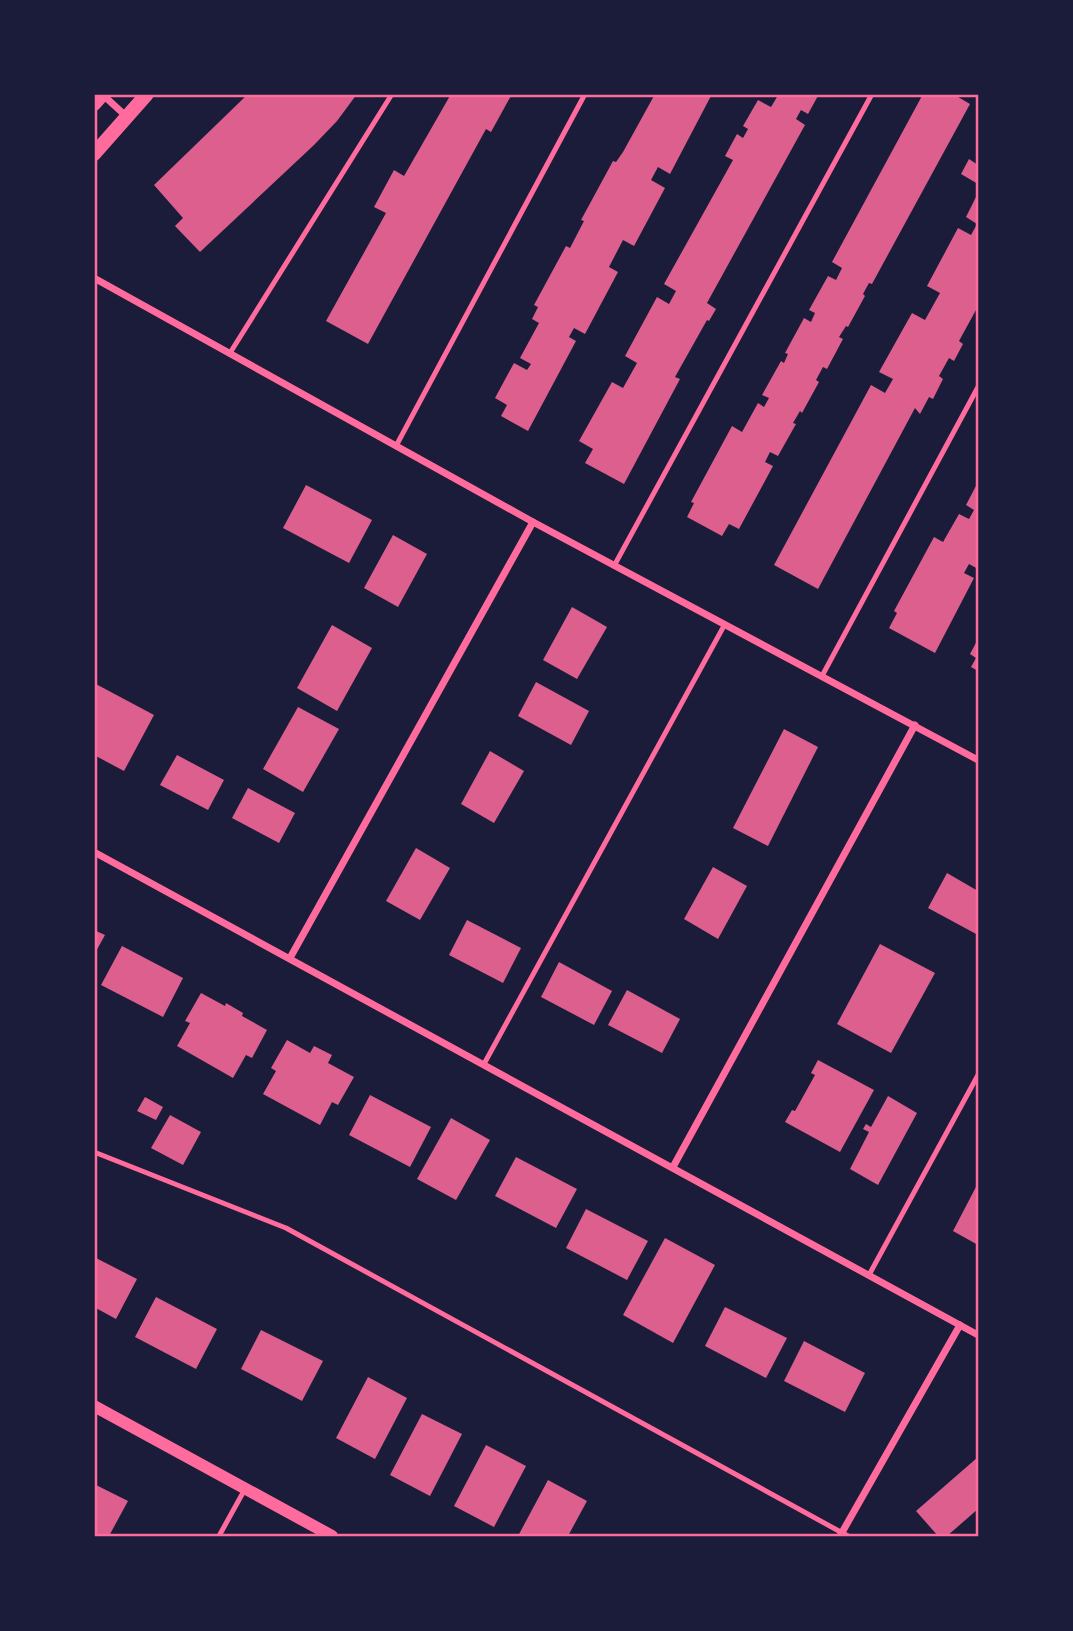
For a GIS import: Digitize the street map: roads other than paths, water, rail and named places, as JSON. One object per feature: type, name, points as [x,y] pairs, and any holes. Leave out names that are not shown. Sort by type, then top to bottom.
[{"type":"main road","points":[[94,154],[147,94]]},
{"type":"main road","points":[[94,104],[103,95]]},
{"type":"street","points":[[103,95],[127,117]]},
{"type":"street","points":[[94,278],[533,523],[978,760]]},
{"type":"street","points":[[290,958],[533,523]]},
{"type":"street","points":[[673,1167],[915,725]]},
{"type":"street","points":[[94,852],[978,1335]]},
{"type":"street","points":[[843,1535],[960,1325]]},
{"type":"street","points":[[94,1406],[332,1536]]},
{"type":"lane","points":[[230,353],[391,94]]},
{"type":"lane","points":[[396,446],[585,94]]},
{"type":"lane","points":[[614,566],[872,94]]},
{"type":"lane","points":[[822,676],[978,387]]},
{"type":"lane","points":[[484,1064],[725,624]]},
{"type":"lane","points":[[869,1275],[978,1075]]},
{"type":"lane","points":[[94,1152],[286,1228],[843,1535]]},
{"type":"lane","points":[[219,1536],[245,1489]]}]
